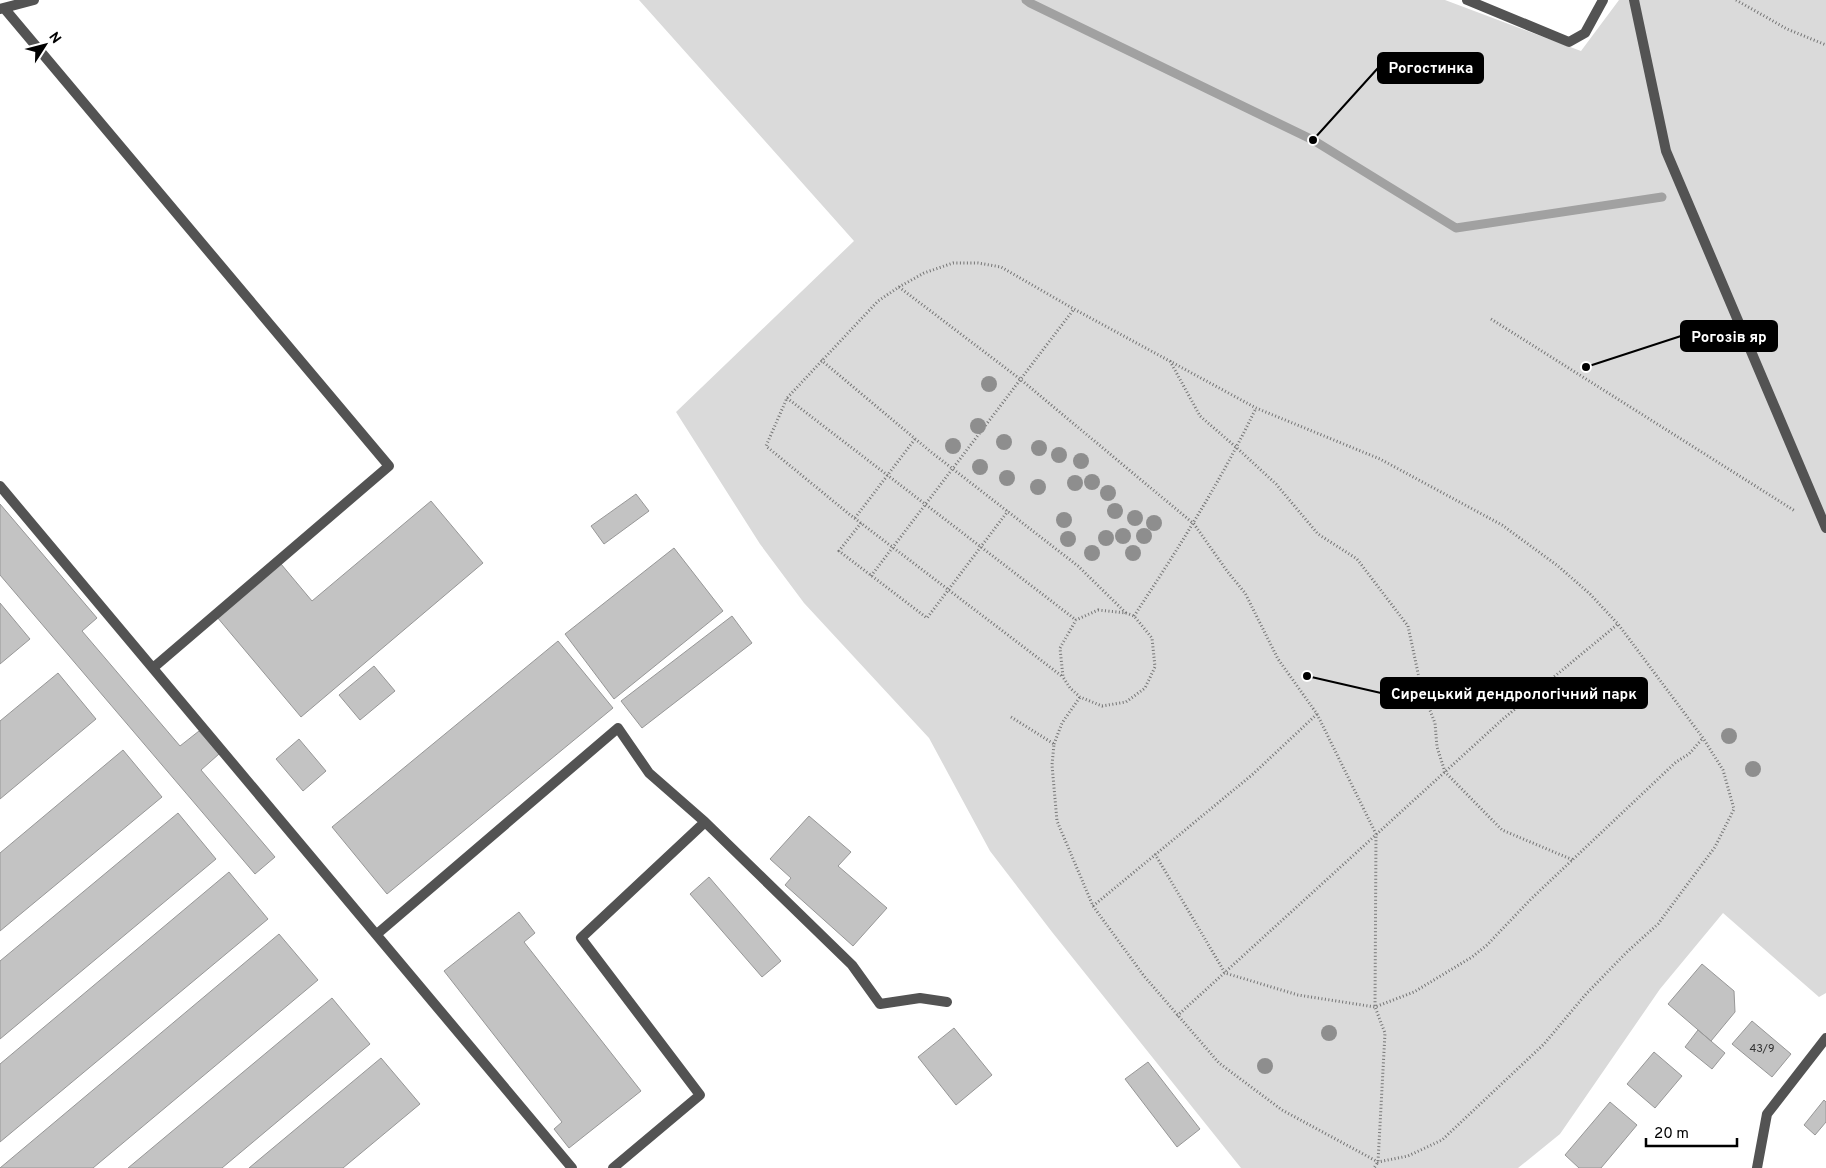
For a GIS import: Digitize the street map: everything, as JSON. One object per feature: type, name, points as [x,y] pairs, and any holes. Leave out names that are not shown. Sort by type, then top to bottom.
[{"type":"lane","points":[[34,0],[2,8],[389,466],[153,668]]},
{"type":"lane","points":[[1467,0],[1569,42],[1585,33],[1603,0]]},
{"type":"lane","points":[[1634,0],[1666,151],[1826,528]]},
{"type":"lane","points":[[0,486],[572,1168]]},
{"type":"lane","points":[[377,934],[618,728],[649,773],[705,822],[852,965],[880,1004],[920,998],[947,1002]]},
{"type":"lane","points":[[613,1168],[700,1095],[581,938],[705,822]]},
{"type":"lane","points":[[1757,1168],[1767,1114],[1826,1038]]},
{"type":"path","points":[[1736,0],[1787,29],[1826,45]]},
{"type":"path","points":[[1063,677],[1060,648],[1076,620],[1098,610],[1126,613],[1134,616],[1152,638],[1155,666],[1145,688],[1126,702],[1102,706],[1080,697],[1070,688],[1063,677],[861,523],[766,446],[787,398],[878,302],[924,273],[953,263],[978,263],[1001,267],[1256,408],[1380,459],[1502,525],[1558,566],[1590,594],[1618,624],[1703,738],[1722,770],[1734,809],[1715,848],[1658,924],[1628,951],[1586,994],[1544,1044],[1442,1140],[1408,1156],[1378,1162],[1282,1110],[1219,1063],[1144,976],[1093,906],[1058,821],[1052,765],[1054,744],[1062,723],[1080,697]]},
{"type":"path","points":[[899,287],[1020,378],[1194,524],[1245,593],[1278,659],[1317,714],[1376,834],[1375,1007],[1385,1033],[1378,1162],[1374,1168]]},
{"type":"path","points":[[871,576],[1074,309]]},
{"type":"path","points":[[1491,320],[1801,514]]},
{"type":"path","points":[[822,360],[915,439],[1078,566],[1126,613]]},
{"type":"path","points":[[1169,360],[1200,416],[1276,484],[1318,534],[1357,559],[1408,626],[1420,687],[1435,723],[1437,747],[1445,772],[1502,830],[1573,860]]},
{"type":"path","points":[[787,398],[1076,620]]},
{"type":"path","points":[[1134,616],[1194,524],[1238,448],[1256,408]]},
{"type":"path","points":[[855,518],[915,439]]},
{"type":"path","points":[[861,523],[839,551],[927,618],[1008,511]]},
{"type":"path","points":[[1177,1016],[1503,718],[1618,624]]},
{"type":"path","points":[[1093,906],[1253,774],[1317,714]]},
{"type":"path","points":[[1012,717],[1054,744]]},
{"type":"path","points":[[1155,854],[1225,973],[1298,995],[1375,1007],[1414,992],[1472,957],[1487,945],[1532,899],[1703,738]]},
{"type":"shaded area","points":[[639,0],[1445,0],[1581,51],[1619,0],[1826,0],[1826,993],[1819,997],[1723,913],[1660,989],[1560,1134],[1518,1168],[1241,1168],[1052,932],[990,851],[929,738],[804,603],[760,544],[676,412],[854,241]]},
{"type":"building","points":[[636,494],[649,511],[604,544],[591,526]]},
{"type":"building","points":[[431,501],[483,563],[301,717],[217,617],[281,564],[312,601]]},
{"type":"building","points":[[0,504],[97,618],[82,631],[180,746],[199,731],[219,754],[201,770],[275,857],[255,874],[0,575]]},
{"type":"building","points":[[674,548],[723,611],[614,699],[565,634]]},
{"type":"building","points":[[0,603],[30,639],[0,664]]},
{"type":"building","points":[[732,616],[752,643],[642,728],[621,701]]},
{"type":"building","points":[[558,641],[613,708],[387,894],[332,827]]},
{"type":"building","points":[[374,666],[395,691],[360,720],[339,695]]},
{"type":"building","points":[[58,673],[96,719],[0,799],[0,721]]},
{"type":"building","points":[[299,739],[326,771],[303,791],[276,759]]},
{"type":"building","points":[[123,750],[162,797],[0,931],[0,853]]},
{"type":"building","points":[[178,813],[216,859],[0,1039],[0,961]]},
{"type":"building","points":[[809,816],[851,852],[838,866],[887,908],[853,946],[785,885],[791,878],[770,859]]},
{"type":"building","points":[[229,872],[268,919],[0,1142],[0,1064]]},
{"type":"building","points":[[709,877],[781,961],[762,977],[690,894]]},
{"type":"building","points":[[519,912],[535,933],[524,942],[641,1091],[569,1148],[554,1129],[562,1122],[444,971]]},
{"type":"building","points":[[279,934],[318,980],[93,1168],[0,1168]]},
{"type":"building","points":[[1702,964],[1734,991],[1735,1012],[1711,1041],[1668,1004]]},
{"type":"building","points":[[332,998],[370,1044],[222,1168],[128,1168]]},
{"type":"building","points":[[1752,1021],[1791,1054],[1772,1077],[1732,1044]]},
{"type":"building","points":[[954,1028],[992,1075],[956,1105],[918,1057]]},
{"type":"building","points":[[1698,1030],[1725,1053],[1712,1069],[1685,1047]]},
{"type":"building","points":[[1654,1052],[1682,1076],[1655,1108],[1627,1084]]},
{"type":"building","points":[[381,1058],[420,1104],[343,1168],[249,1168]]},
{"type":"building","points":[[1148,1062],[1200,1129],[1177,1147],[1125,1079]]},
{"type":"building","points":[[1824,1100],[1826,1102],[1826,1122],[1815,1135],[1804,1125]]},
{"type":"building","points":[[1610,1102],[1637,1125],[1601,1168],[1579,1168],[1565,1155]]},
{"type":"waterway","points":[[1026,0],[1313,140],[1456,228],[1662,197]]},
{"type":"place","name":"Рогостинка","points":[[1313,140]]},
{"type":"place","name":"Рогозів яр","points":[[1586,367]]},
{"type":"place","name":"Сирецький дендрологічний парк","points":[[1307,676]]}]
